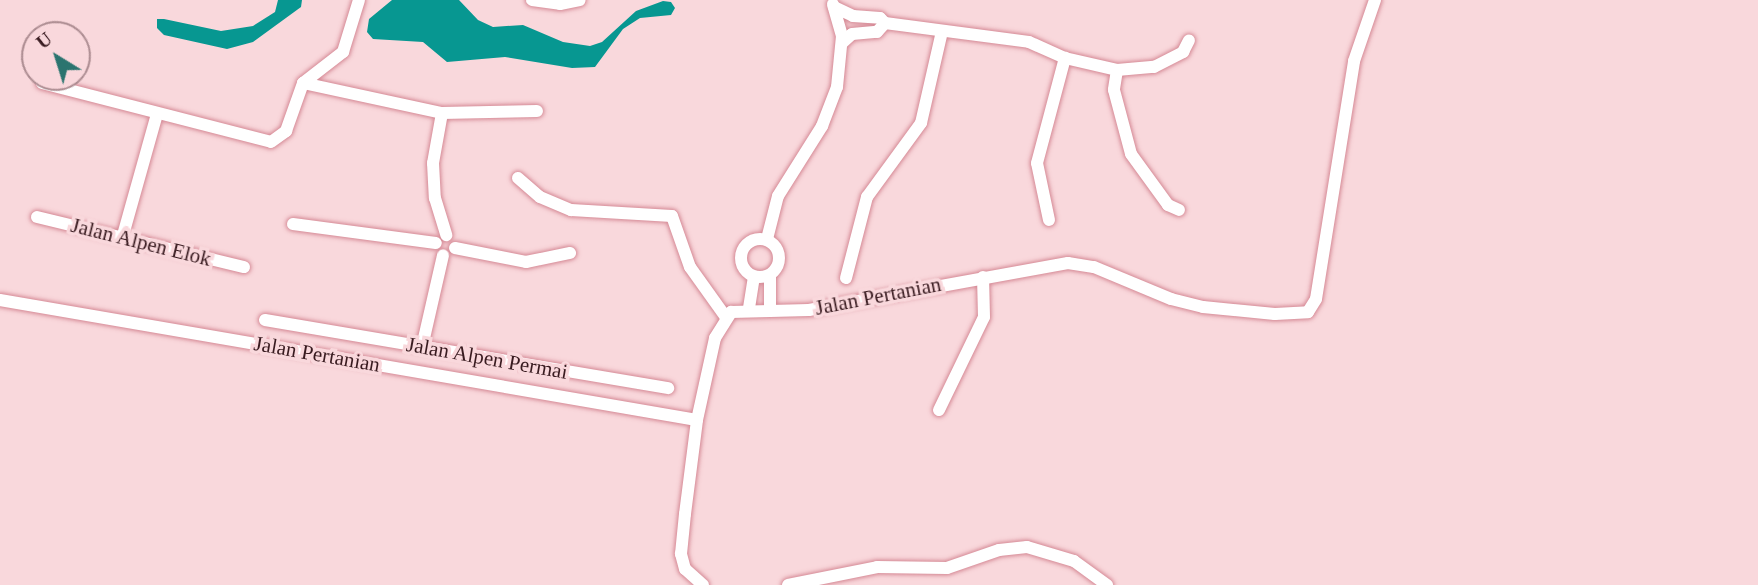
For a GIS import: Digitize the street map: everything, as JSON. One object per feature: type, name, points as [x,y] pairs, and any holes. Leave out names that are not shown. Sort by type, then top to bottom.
[{"type":"street","points":[[72,91],[271,142],[286,131],[303,83],[343,52],[359,0]]},
{"type":"street","points":[[532,0],[560,5],[580,0]]},
{"type":"street","name":"Jalan Pertanian","points":[[725,316],[749,308],[809,310],[983,277],[1080,264],[1203,307],[1275,314],[1308,312],[1315,299],[1354,61],[1376,0]]},
{"type":"street","points":[[833,3],[853,16],[880,18],[885,23],[1029,42],[1065,58],[1117,70],[1154,68],[1183,52],[1189,40]]},
{"type":"street","points":[[767,239],[778,196],[831,108],[842,43],[833,3]]},
{"type":"street","points":[[842,43],[852,34],[877,32],[885,23]]},
{"type":"street","points":[[846,278],[852,239],[867,197],[921,123],[942,31]]},
{"type":"street","points":[[1049,220],[1037,163],[1065,58]]},
{"type":"street","points":[[1117,70],[1114,90],[1130,154],[1168,205],[1179,210]]},
{"type":"street","points":[[303,83],[442,113],[537,111]]},
{"type":"street","points":[[422,347],[443,255],[433,163],[442,113]]},
{"type":"street","points":[[123,235],[157,114]]},
{"type":"street","points":[[518,178],[540,197],[571,210],[672,216],[690,267],[725,316],[717,330],[697,420],[681,554],[685,569],[704,585]]},
{"type":"street","name":"Jalan Alpen Elok","points":[[37,217],[123,235],[244,267]]},
{"type":"street","points":[[293,224],[441,239],[455,248],[526,262],[570,253]]},
{"type":"street","points":[[767,239],[780,256],[770,275],[770,309]]},
{"type":"street","points":[[754,277],[743,266],[741,255],[750,242],[767,239]]},
{"type":"street","points":[[443,255],[455,248]]},
{"type":"street","points":[[754,277],[770,275]]},
{"type":"street","points":[[749,308],[754,277]]},
{"type":"street","points":[[939,410],[984,317],[983,277]]},
{"type":"street","name":"Jalan Pertanian","points":[[0,300],[697,420]]},
{"type":"street","name":"Jalan Alpen Permai","points":[[265,320],[668,388]]},
{"type":"street","points":[[788,585],[877,567],[947,568],[999,551],[1027,547],[1074,561],[1107,585]]},
{"type":"water","points":[[278,0],[302,0],[301,7],[253,42],[227,49],[164,35],[157,28],[157,19],[221,31],[253,26],[275,12]]},
{"type":"water","points":[[392,0],[459,0],[478,20],[493,27],[523,25],[563,42],[590,46],[602,42],[636,11],[663,1],[671,2],[675,8],[671,15],[640,18],[623,29],[595,67],[572,68],[505,57],[447,62],[423,42],[373,39],[367,32],[369,19]]}]
